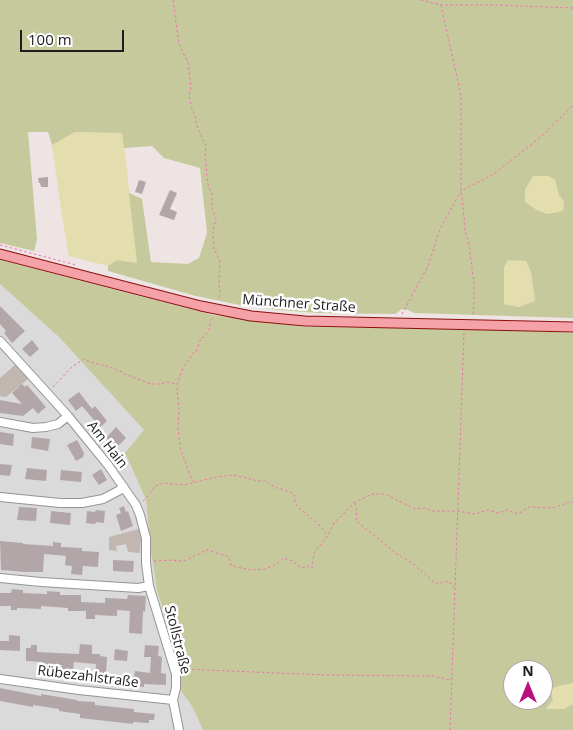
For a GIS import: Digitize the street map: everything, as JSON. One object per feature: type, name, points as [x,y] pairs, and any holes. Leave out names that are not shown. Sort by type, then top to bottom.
[{"type":"main road","name":"Münchner Straße","points":[[5,252],[218,310],[305,317],[490,322],[573,327]]},
{"type":"street","name":"Am Hain","points":[[0,341],[68,416],[108,465],[136,505],[146,538],[146,563],[149,586]]},
{"type":"street","points":[[0,422],[33,428],[46,427],[58,424],[68,416]]},
{"type":"street","points":[[0,497],[60,503],[82,503],[103,499],[120,490],[123,486]]},
{"type":"street","points":[[0,578],[138,588],[149,586]]},
{"type":"street","name":"Stollstraße","points":[[149,586],[176,674],[176,688],[173,700],[179,730]]},
{"type":"street","name":"Rübezahlstraße","points":[[0,679],[173,700]]},
{"type":"path","points":[[172,0],[179,45],[188,62],[191,88],[189,95],[192,109],[196,124],[206,146],[206,178],[212,195],[212,210],[216,218],[213,232],[214,249],[220,261],[218,310],[211,320],[204,337],[201,338],[196,352],[192,354],[184,366],[178,384],[180,447],[194,482]]},
{"type":"path","points":[[421,0],[441,5],[573,8]]},
{"type":"path","points":[[495,0],[495,5]]},
{"type":"path","points":[[441,5],[461,94],[461,191],[474,284],[473,317]]},
{"type":"path","points":[[403,314],[428,266],[440,229],[461,191],[492,175],[542,136],[573,105]]},
{"type":"path","points":[[0,245],[5,252],[76,265]]},
{"type":"path","points":[[450,730],[464,330]]},
{"type":"path","points":[[47,393],[72,367],[84,359],[110,367],[151,384],[166,382],[178,384]]},
{"type":"path","points":[[136,505],[140,504],[149,495],[151,490],[164,482],[184,485],[216,477],[234,475],[258,482],[265,480],[279,489],[294,494],[295,503],[299,508],[318,523],[328,535]]},
{"type":"path","points":[[146,563],[162,560],[184,561],[207,550],[229,557],[233,566],[251,570],[266,569],[284,558],[294,561],[298,566],[305,568],[310,566],[312,568],[314,553],[335,522],[355,502],[372,494],[384,494],[415,509],[425,508],[433,512],[458,511],[475,514],[488,510],[498,513],[507,510],[518,514],[529,507],[552,508],[569,502],[573,503]]},
{"type":"path","points":[[355,502],[356,521],[395,553],[412,563],[436,584],[449,582],[455,588]]},
{"type":"path","points":[[174,669],[326,675],[433,676],[452,680]]},
{"type":"shaded area","points":[[75,132],[123,133],[137,263],[117,260],[108,266],[69,256],[52,145]]},
{"type":"shaded area","points":[[533,176],[548,176],[555,180],[559,195],[564,202],[564,211],[548,214],[537,210],[525,202],[525,190]]},
{"type":"shaded area","points":[[508,260],[526,260],[531,272],[535,301],[519,307],[504,304],[504,268]]},
{"type":"shaded area","points":[[0,284],[60,338],[145,430],[125,454],[146,500],[157,590],[179,663],[181,691],[192,706],[203,730],[0,730]]},
{"type":"shaded area","points":[[15,365],[28,379],[6,397],[0,396],[0,378]]},
{"type":"shaded area","points":[[139,529],[141,536],[140,553],[128,552],[126,544],[116,546],[117,551],[109,550],[109,537]]},
{"type":"shaded area","points":[[573,683],[573,704],[564,709],[553,710],[553,688]]},
{"type":"green space","points":[[0,0],[573,0],[573,318],[414,313],[402,309],[395,314],[319,313],[279,310],[240,305],[196,296],[108,271],[108,266],[117,260],[137,263],[129,193],[142,199],[151,262],[188,264],[199,258],[207,233],[200,168],[164,158],[152,146],[124,148],[122,133],[75,132],[52,145],[48,132],[28,132],[37,239],[34,251],[0,243]],"holes":[[[533,176],[548,176],[555,180],[559,195],[564,202],[563,211],[548,214],[537,210],[525,202],[525,190]],[[508,260],[526,261],[531,272],[535,301],[519,307],[504,304],[504,268]]]},
{"type":"green space","points":[[0,260],[213,315],[305,327],[475,328],[573,333],[573,683],[553,688],[553,660],[503,660],[503,710],[553,710],[564,709],[573,704],[573,730],[203,730],[192,706],[181,691],[179,663],[157,590],[146,500],[125,453],[144,430],[60,338],[0,284]]},
{"type":"building","points":[[48,177],[48,187],[41,187],[38,178]]},
{"type":"building","points":[[139,180],[146,182],[142,194],[135,192]]},
{"type":"building","points":[[170,190],[177,193],[170,209],[177,212],[174,220],[159,215]]},
{"type":"building","points":[[0,306],[25,331],[12,343],[0,324]]},
{"type":"building","points":[[32,340],[39,349],[30,357],[22,349]]},
{"type":"building","points":[[22,384],[25,387],[27,385],[46,407],[38,414],[33,408],[23,416],[0,413],[0,400],[22,404],[12,393]]},
{"type":"building","points":[[79,392],[92,409],[95,406],[107,421],[96,431],[89,424],[94,420],[82,406],[76,411],[68,400]]},
{"type":"building","points":[[116,427],[126,438],[116,448],[106,438]]},
{"type":"building","points":[[0,432],[14,434],[13,446],[0,444]]},
{"type":"building","points":[[32,437],[50,439],[48,451],[31,448]]},
{"type":"building","points":[[77,440],[84,453],[83,457],[76,461],[67,445]]},
{"type":"building","points":[[0,464],[12,465],[10,476],[0,475]]},
{"type":"building","points":[[27,468],[47,470],[46,481],[25,479]]},
{"type":"building","points":[[101,469],[107,480],[99,485],[92,475]]},
{"type":"building","points":[[61,470],[82,472],[81,482],[60,480]]},
{"type":"building","points":[[124,506],[126,512],[128,511],[133,526],[121,531],[116,515],[121,513],[119,508]]},
{"type":"building","points":[[19,507],[37,508],[36,521],[17,520]]},
{"type":"building","points":[[96,510],[105,511],[104,523],[86,523],[87,511],[95,512]]},
{"type":"building","points":[[51,511],[71,513],[70,525],[50,523]]},
{"type":"building","points":[[0,541],[53,546],[53,542],[61,543],[61,547],[82,548],[82,551],[99,552],[98,567],[83,566],[82,575],[71,574],[72,566],[65,565],[66,556],[44,554],[43,572],[1,570]]},
{"type":"building","points":[[113,560],[134,561],[133,572],[113,571]]},
{"type":"building","points":[[12,589],[23,590],[23,593],[47,594],[47,591],[60,592],[60,595],[81,595],[81,602],[105,603],[105,598],[127,599],[128,595],[146,596],[142,634],[129,633],[130,611],[117,610],[117,616],[95,615],[95,619],[86,619],[86,611],[68,611],[68,608],[41,606],[41,609],[17,608],[17,610],[11,610],[11,606],[0,606],[0,593],[11,593]]},
{"type":"building","points":[[9,635],[20,636],[20,651],[0,650],[0,641],[9,641]]},
{"type":"building","points":[[80,644],[92,645],[92,654],[100,654],[100,656],[107,657],[106,675],[95,675],[96,664],[74,662],[73,671],[62,671],[62,665],[26,661],[26,648],[31,648],[31,645],[37,645],[37,652],[79,654]]},
{"type":"building","points":[[145,645],[159,646],[158,656],[162,657],[161,673],[166,674],[166,685],[144,684],[144,687],[120,684],[120,675],[134,677],[135,671],[150,673],[151,657],[144,657]]},
{"type":"building","points":[[115,649],[128,651],[127,661],[114,660]]},
{"type":"building","points":[[0,688],[41,696],[41,694],[77,701],[95,702],[95,705],[134,709],[134,712],[155,714],[154,720],[149,720],[149,723],[133,722],[133,724],[80,718],[80,714],[59,711],[59,709],[33,705],[33,707],[0,701]]}]
